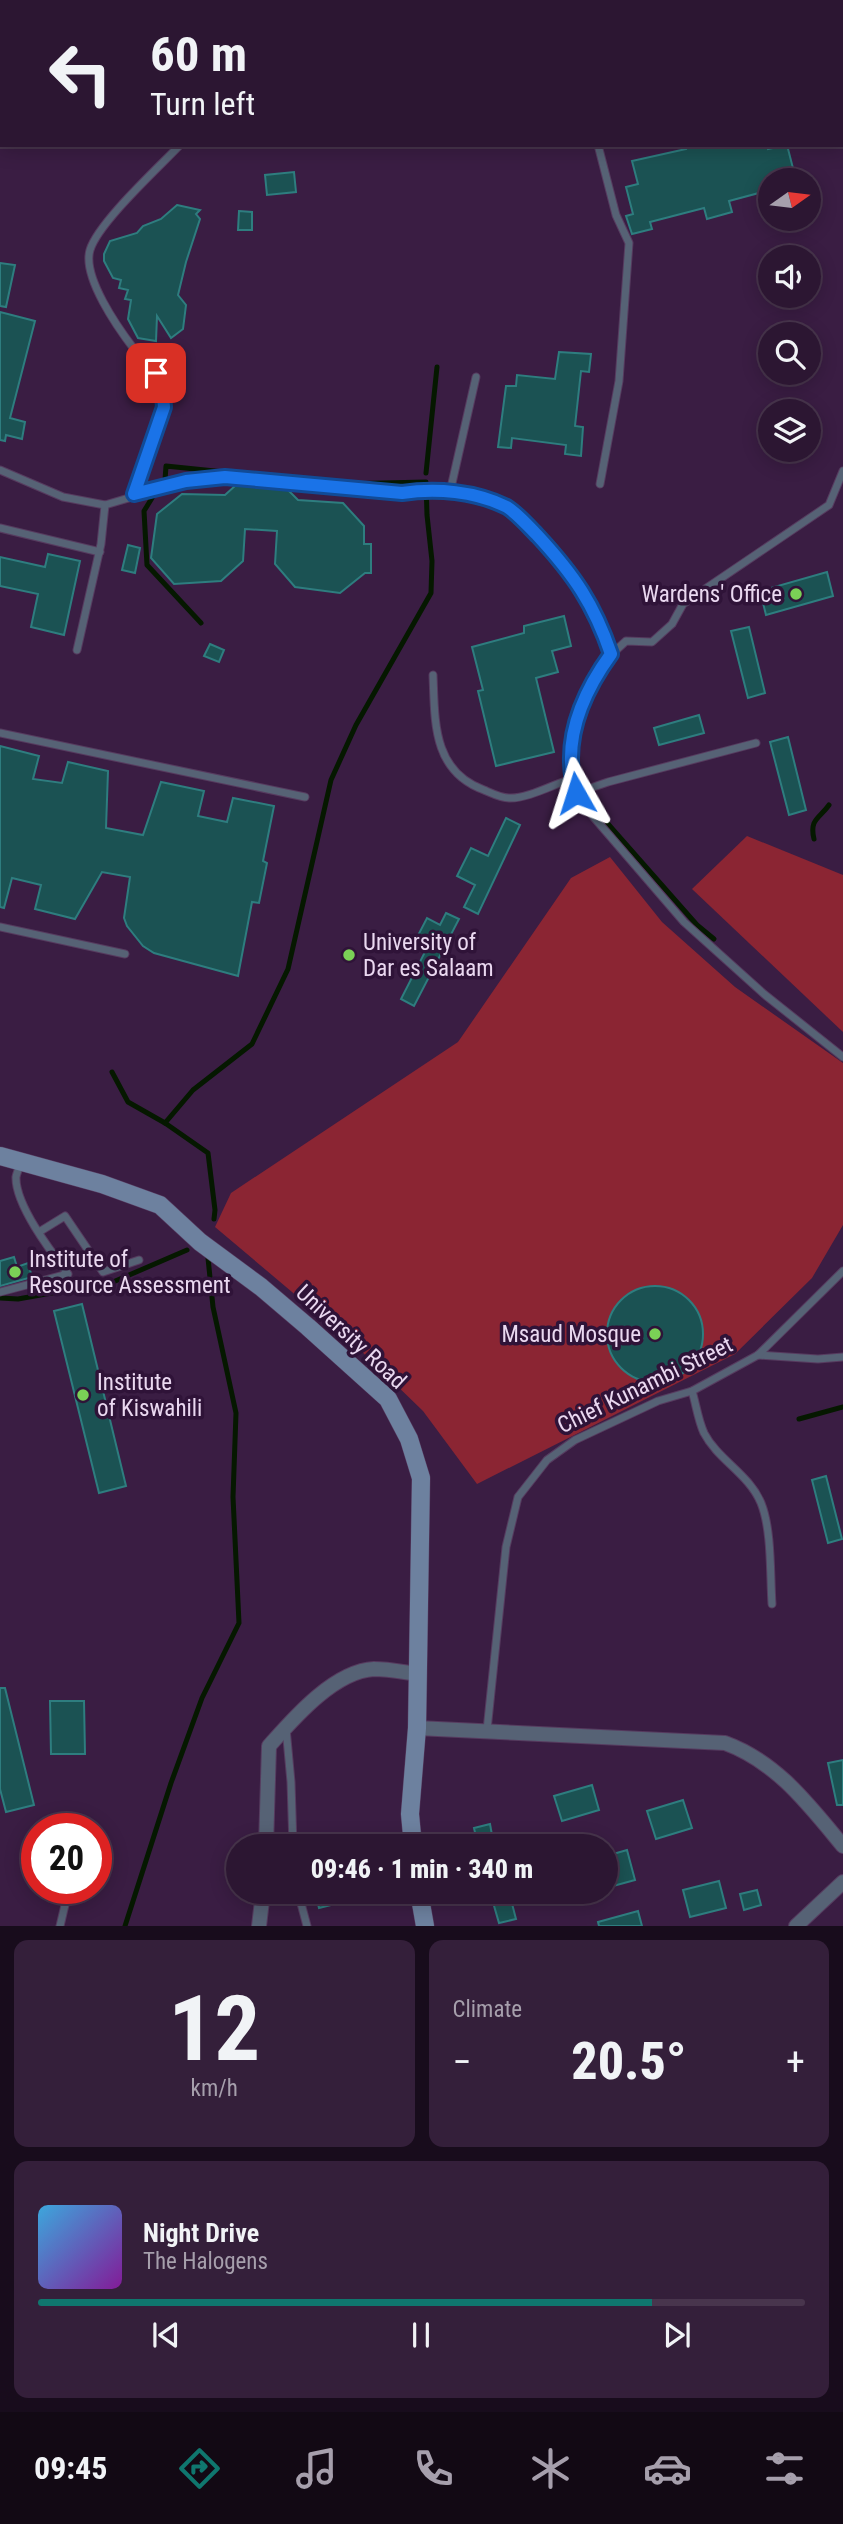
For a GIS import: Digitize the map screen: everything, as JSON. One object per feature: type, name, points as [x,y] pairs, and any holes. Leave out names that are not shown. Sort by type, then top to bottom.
[{"type":"street","name":"University Road","points":[[0,1156],[102,1184],[160,1205],[200,1242],[309,1327],[388,1399],[409,1439],[421,1478],[417,1728],[410,1814],[412,1834]]},
{"type":"street","points":[[266,1834],[269,1746],[286,1727],[325,1691],[351,1675],[375,1669],[418,1674]]},
{"type":"street","points":[[417,1728],[725,1743],[745,1750],[766,1764],[800,1795],[843,1846]]},
{"type":"street","points":[[796,1926],[843,1882]]},
{"type":"street","points":[[260,1926],[262,1904]]},
{"type":"street","points":[[421,1904],[425,1926]]},
{"type":"lane","points":[[134,494],[164,407],[162,385],[156,373],[134,349],[113,318],[96,287],[89,264],[89,251],[99,232],[178,147]]},
{"type":"lane","points":[[599,147],[616,215],[629,243],[619,382],[600,484]]},
{"type":"lane","points":[[450,492],[476,377]]},
{"type":"lane","points":[[0,470],[63,497],[105,505],[134,494],[186,481],[225,477],[402,493],[426,490],[450,492],[502,505],[529,527],[574,577],[599,619],[611,654]]},
{"type":"lane","points":[[843,471],[829,505],[683,604],[672,624],[652,642],[626,641],[611,654],[593,678],[578,712],[573,740],[572,779],[578,799],[684,922],[764,994],[843,1057]]},
{"type":"lane","points":[[77,650],[100,552],[105,505]]},
{"type":"lane","points":[[0,528],[100,552]]},
{"type":"lane","points":[[433,675],[438,738],[453,772],[465,781],[508,799],[572,779]]},
{"type":"lane","points":[[0,733],[305,797]]},
{"type":"lane","points":[[576,793],[756,743]]},
{"type":"lane","points":[[0,927],[125,954]]},
{"type":"lane","points":[[0,1292],[68,1274],[45,1244],[24,1205],[16,1178],[21,1160]]},
{"type":"lane","points":[[39,1232],[65,1216],[103,1272],[139,1260]]},
{"type":"lane","name":"Chief Kunambi Street","points":[[487,1730],[506,1547],[517,1496],[547,1460],[575,1440],[659,1401],[692,1391],[758,1355],[843,1271]]},
{"type":"lane","points":[[758,1355],[818,1359],[843,1357]]},
{"type":"lane","points":[[692,1391],[704,1433],[723,1457],[751,1483],[762,1504],[769,1535],[772,1604]]},
{"type":"lane","points":[[286,1727],[293,1834]]},
{"type":"lane","points":[[61,1926],[66,1904]]},
{"type":"lane","points":[[301,1904],[307,1926]]},
{"type":"shaded area","points":[[747,836],[843,875],[843,1032],[692,889]]},
{"type":"shaded area","points":[[610,857],[662,922],[735,987],[843,1063],[843,1225],[812,1278],[735,1354],[477,1484],[423,1411],[356,1346],[215,1227],[231,1193],[458,1042],[571,878]]},
{"type":"building","points":[[686,147],[788,147],[793,168],[758,168],[758,193],[729,201],[732,212],[707,219],[704,208],[650,222],[652,229],[632,234],[626,216],[633,214],[626,187],[638,184],[632,161]]},
{"type":"building","points":[[294,172],[296,192],[267,195],[265,175]]},
{"type":"building","points":[[177,205],[200,210],[196,214],[200,219],[178,295],[186,305],[183,329],[171,338],[157,316],[156,341],[138,338],[128,319],[131,300],[125,299],[128,290],[119,288],[121,280],[113,278],[104,261],[104,254],[110,241],[137,233],[143,226],[161,219]]},
{"type":"building","points":[[239,211],[252,212],[252,230],[238,230]]},
{"type":"building","points":[[0,263],[15,265],[6,307],[0,306]]},
{"type":"building","points":[[0,312],[35,321],[10,418],[25,422],[22,439],[6,435],[5,441],[0,440]]},
{"type":"building","points":[[559,352],[591,354],[589,372],[581,371],[575,426],[583,427],[581,456],[565,454],[566,445],[512,438],[511,448],[498,447],[506,386],[516,386],[517,375],[555,379]]},
{"type":"building","points":[[236,485],[288,490],[298,500],[343,503],[364,526],[364,544],[371,544],[371,573],[365,573],[340,593],[295,587],[275,564],[277,531],[245,529],[243,561],[221,581],[174,584],[151,558],[157,514],[182,494],[225,495]]},
{"type":"building","points":[[128,545],[140,548],[135,573],[122,570]]},
{"type":"building","points":[[48,554],[80,561],[64,635],[31,627],[38,594],[0,586],[0,557],[45,567]]},
{"type":"building","name":"Wardens' Office","points":[[827,572],[833,596],[766,615],[760,591]]},
{"type":"building","points":[[564,616],[571,646],[552,651],[558,672],[536,678],[554,752],[496,766],[478,691],[483,690],[472,647],[524,633],[524,626]]},
{"type":"building","points":[[749,627],[765,693],[748,698],[731,631]]},
{"type":"building","points":[[210,644],[224,650],[219,662],[204,656]]},
{"type":"building","points":[[699,715],[704,733],[659,745],[654,728]]},
{"type":"building","points":[[788,737],[806,810],[789,815],[770,742]]},
{"type":"building","points":[[0,746],[39,756],[33,779],[62,783],[68,762],[108,771],[106,828],[143,835],[161,782],[204,791],[198,816],[227,822],[233,798],[274,806],[263,861],[267,863],[259,903],[252,902],[238,976],[154,953],[143,946],[124,918],[130,877],[102,872],[75,919],[35,909],[41,885],[12,878],[4,908],[0,907]]},
{"type":"building","points":[[506,818],[520,825],[478,914],[464,907],[475,885],[457,876],[471,848],[488,856]]},
{"type":"building","points":[[446,913],[459,919],[414,1006],[401,999],[425,952],[413,945],[427,918],[440,925]]},
{"type":"building","name":"Institute of Resource Assessment","points":[[14,1257],[17,1267],[28,1263],[32,1277],[0,1286],[0,1261]]},
{"type":"building","name":"Msaud Mosque","points":[[655,1286],[673,1290],[689,1300],[699,1316],[703,1334],[699,1352],[689,1368],[673,1378],[655,1382],[637,1378],[621,1368],[611,1352],[607,1334],[611,1316],[621,1300],[637,1290]]},
{"type":"building","name":"Institute of Kiswahili","points":[[82,1304],[126,1486],[99,1493],[54,1311]]},
{"type":"building","points":[[826,1476],[842,1539],[828,1543],[812,1480]]},
{"type":"building","points":[[0,1688],[5,1688],[34,1805],[6,1812],[0,1789]]},
{"type":"building","points":[[50,1701],[84,1701],[85,1754],[51,1754]]},
{"type":"building","points":[[843,1760],[843,1805],[837,1805],[828,1763]]},
{"type":"building","points":[[592,1785],[599,1810],[562,1821],[554,1796]]},
{"type":"building","points":[[683,1800],[692,1828],[656,1839],[647,1811]]},
{"type":"building","points":[[490,1824],[492,1834],[475,1834],[474,1828]]},
{"type":"building","points":[[627,1850],[635,1880],[618,1885],[618,1853]]},
{"type":"building","points":[[719,1881],[726,1908],[690,1917],[683,1890]]},
{"type":"building","points":[[757,1890],[761,1905],[744,1910],[740,1894]]},
{"type":"building","points":[[318,1904],[335,1904],[319,1908]]},
{"type":"building","points":[[493,1904],[512,1904],[516,1919],[499,1923]]},
{"type":"building","points":[[638,1911],[642,1926],[599,1926],[598,1922]]},
{"type":"waterway","points":[[426,473],[437,367]]},
{"type":"waterway","points":[[165,1123],[193,1090],[252,1044],[288,969],[331,780],[356,725],[431,593],[432,561],[426,482],[340,484],[166,466],[165,480],[152,491],[152,498],[144,511],[147,565],[201,623]]},
{"type":"waterway","points":[[591,791],[608,824],[697,925],[714,939]]},
{"type":"waterway","points":[[814,839],[814,823],[829,805]]},
{"type":"waterway","points":[[112,1072],[128,1102],[165,1123],[208,1153],[214,1219]]},
{"type":"waterway","points":[[0,1298],[18,1299],[113,1282],[187,1250]]},
{"type":"waterway","points":[[125,1926],[171,1783],[202,1698],[239,1623],[233,1497],[236,1413],[213,1307],[208,1258]]},
{"type":"waterway","points":[[799,1419],[843,1407]]},
{"type":"place","name":"Wardens' Office","points":[[796,594]]},
{"type":"place","name":"University of Dar es Salaam","points":[[349,955]]},
{"type":"place","name":"Institute of Resource Assessment","points":[[15,1272]]},
{"type":"place","name":"Msaud Mosque","points":[[655,1334]]},
{"type":"place","name":"Institute of Kiswahili","points":[[83,1395]]},
{"type":"route","points":[[156,373],[162,385],[164,407],[134,494],[186,481],[225,477],[402,493],[426,490],[450,492],[493,502],[510,509],[529,527],[574,577],[599,619],[611,654],[593,678],[578,712],[573,740],[572,779],[576,793]]}]
